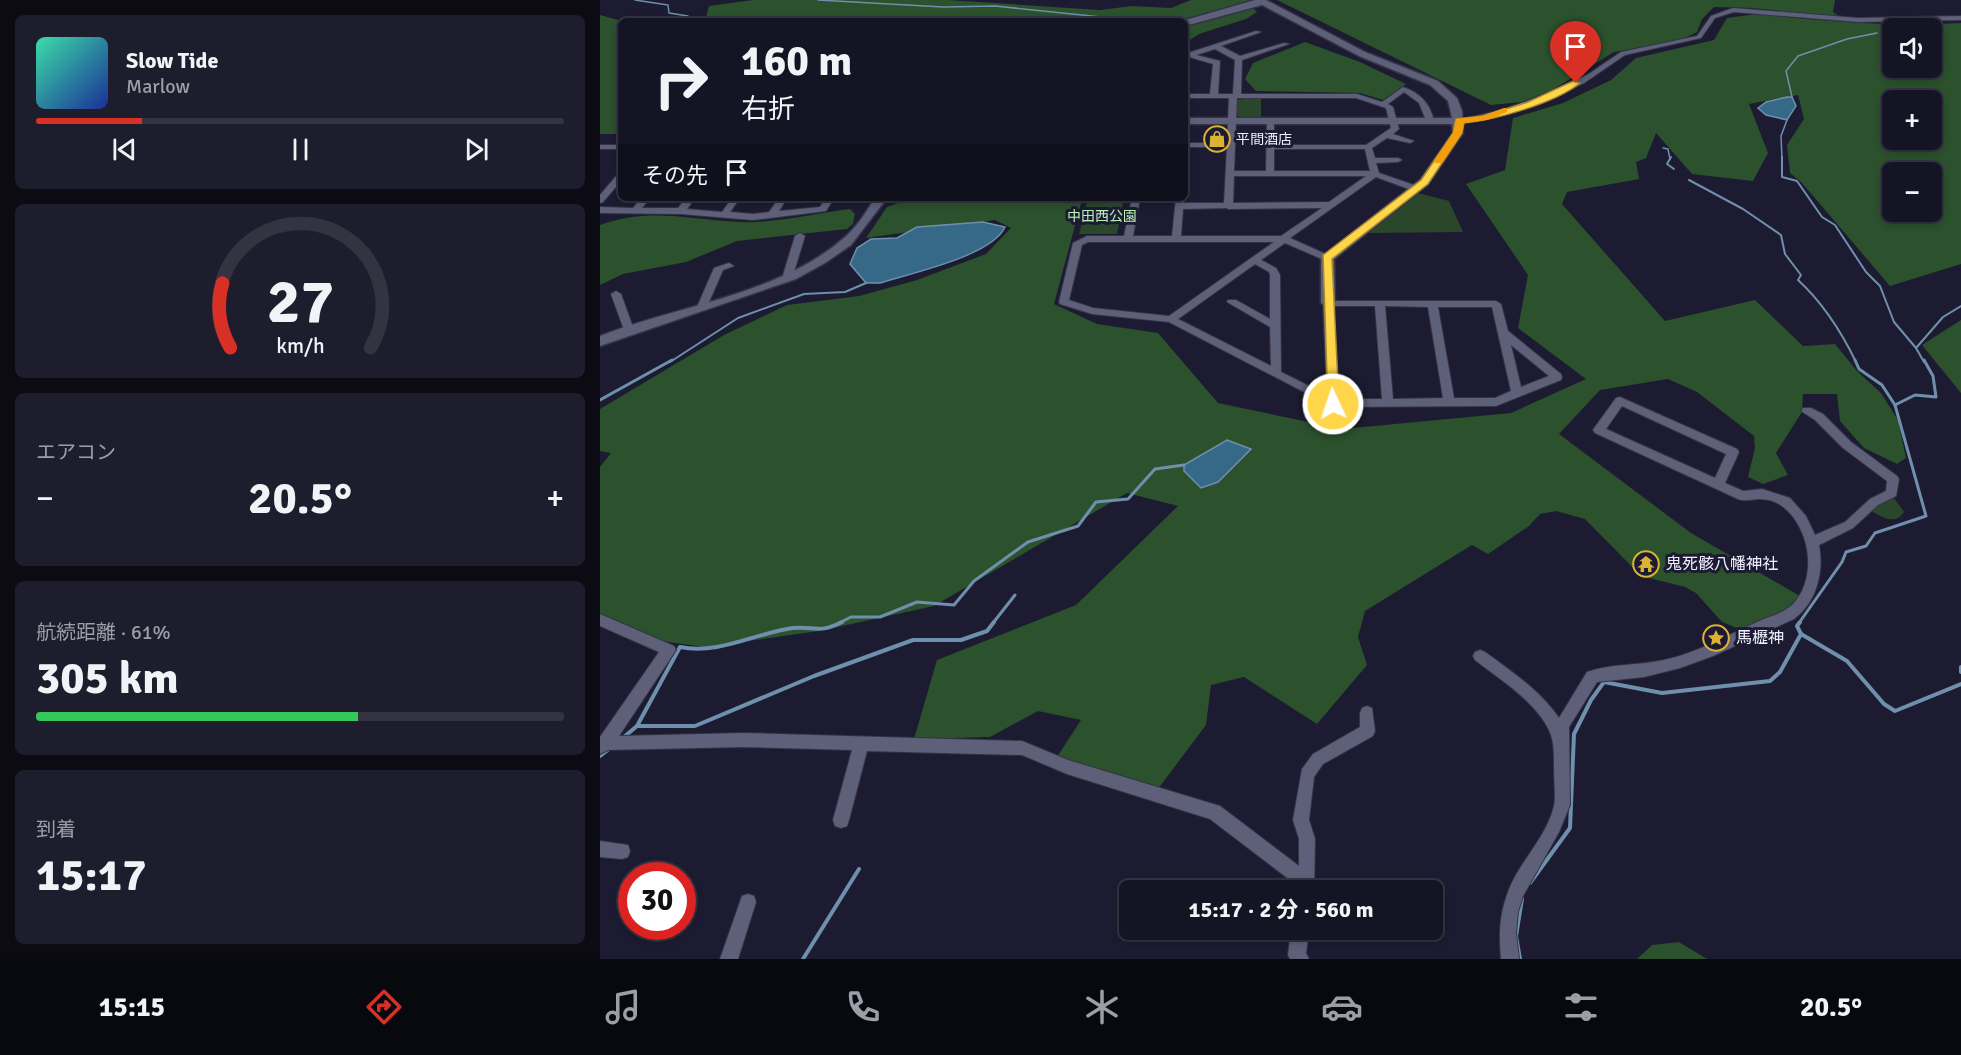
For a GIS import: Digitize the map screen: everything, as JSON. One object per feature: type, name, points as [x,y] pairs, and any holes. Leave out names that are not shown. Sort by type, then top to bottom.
[{"type":"street","points":[[1188,22],[1261,1],[1362,54],[1434,83],[1453,100],[1459,121],[1458,133],[1417,189],[1327,258]]},
{"type":"street","points":[[1188,121],[1459,121],[1484,118],[1531,103],[1593,75],[1613,57],[1623,53],[1699,37],[1713,17],[1733,10],[1858,20],[1961,18]]},
{"type":"street","points":[[1188,54],[1258,32]]},
{"type":"street","points":[[1215,46],[1239,59],[1286,44]]},
{"type":"street","points":[[1188,56],[1218,63],[1214,96]]},
{"type":"street","points":[[1228,206],[1231,121],[1239,59]]},
{"type":"street","points":[[1384,104],[1403,89],[1423,101],[1428,108],[1430,121]]},
{"type":"street","points":[[1188,96],[1357,96],[1389,107],[1395,129],[1368,147],[1270,147]]},
{"type":"street","points":[[1270,121],[1270,173]]},
{"type":"street","points":[[1386,135],[1410,141]]},
{"type":"street","points":[[1188,145],[1230,145]]},
{"type":"street","points":[[600,147],[618,147]]},
{"type":"street","points":[[1368,147],[1375,174]]},
{"type":"street","points":[[1371,161],[1398,160]]},
{"type":"street","points":[[1229,173],[1375,174],[1417,189]]},
{"type":"street","points":[[1171,319],[1375,174]]},
{"type":"street","points":[[600,181],[618,178]]},
{"type":"street","points":[[600,200],[618,179]]},
{"type":"street","points":[[636,210],[644,201]]},
{"type":"street","points":[[681,211],[689,201]]},
{"type":"street","points":[[724,215],[734,201]]},
{"type":"street","points":[[772,215],[781,201]]},
{"type":"street","points":[[600,210],[772,215],[823,209],[828,201]]},
{"type":"street","points":[[600,341],[702,307],[788,275],[824,258],[848,241],[879,201]]},
{"type":"street","points":[[1128,239],[1135,201]]},
{"type":"street","points":[[1176,239],[1180,202],[1228,206],[1329,205]]},
{"type":"street","points":[[788,275],[800,236]]},
{"type":"street","points":[[1327,258],[1284,239],[1087,239],[1078,243],[1064,302],[1092,311],[1171,319],[1333,404],[1496,402],[1557,377],[1503,333]]},
{"type":"street","points":[[1327,258],[1333,404]]},
{"type":"street","points":[[1254,260],[1273,270],[1275,275],[1276,374]]},
{"type":"street","points":[[702,307],[719,268],[729,266]]},
{"type":"street","points":[[616,294],[629,330]]},
{"type":"street","points":[[1232,302],[1274,325]]},
{"type":"street","points":[[1328,303],[1496,304],[1517,393]]},
{"type":"street","points":[[1432,303],[1449,402]]},
{"type":"street","points":[[1380,304],[1388,403]]},
{"type":"street","points":[[1510,959],[1506,934],[1508,913],[1518,882],[1557,818],[1562,805],[1560,737],[1562,726],[1592,677],[1606,672],[1649,670],[1671,665],[1792,613],[1808,591],[1814,574],[1816,559],[1812,542],[1802,519],[1786,501],[1762,494],[1742,496],[1717,486],[1599,430],[1620,401],[1733,452],[1717,486]]},
{"type":"street","points":[[1807,411],[1819,417],[1847,445],[1893,479],[1892,493],[1874,502],[1849,525],[1812,542]]},
{"type":"street","points":[[600,620],[669,650],[602,745]]},
{"type":"street","points":[[1480,656],[1532,696],[1554,719],[1560,737]]},
{"type":"street","points":[[1307,880],[1307,839],[1301,820],[1307,774],[1318,759],[1368,731],[1367,713]]},
{"type":"street","points":[[602,745],[743,740],[1022,748],[1067,767],[1214,812],[1298,880]]},
{"type":"street","points":[[841,820],[862,743]]},
{"type":"street","points":[[600,849],[622,850]]},
{"type":"street","points":[[729,959],[748,902]]},
{"type":"street","points":[[1299,940],[1297,955],[1300,959]]},
{"type":"green space","points":[[753,0],[948,0],[1100,10],[1132,6],[1171,8],[1191,0],[1249,0],[1248,3],[1188,18],[706,18],[709,6]]},
{"type":"green space","points":[[1277,0],[1835,0],[1833,12],[1840,17],[1752,8],[1714,7],[1702,19],[1697,32],[1681,40],[1614,52],[1552,90],[1522,102],[1491,105]]},
{"type":"green space","points":[[1247,9],[1254,9],[1257,12],[1246,19],[1199,34],[1188,41],[1188,25]]},
{"type":"green space","points":[[1756,14],[1882,24],[1882,78],[1942,78],[1942,24],[1961,23],[1961,264],[1890,286],[1802,183],[1790,173],[1787,145],[1804,119],[1798,95],[1749,104],[1768,153],[1753,181],[1692,174],[1656,133],[1646,158],[1636,162],[1639,179],[1567,192],[1562,204],[1665,321],[1755,300],[1803,346],[1835,344],[1857,371],[1881,393],[1898,420],[1906,458],[1897,464],[1864,448],[1840,421],[1837,394],[1803,394],[1802,412],[1776,453],[1788,475],[1763,484],[1748,477],[1755,448],[1754,436],[1697,392],[1668,379],[1600,390],[1559,434],[1691,533],[1800,596],[1783,612],[1747,632],[1722,622],[1696,593],[1685,587],[1641,576],[1585,519],[1556,511],[1540,514],[1529,526],[1488,554],[1472,545],[1365,611],[1358,637],[1367,665],[1317,724],[1244,677],[1211,685],[1206,725],[1155,793],[1057,757],[1081,720],[1038,711],[990,737],[914,739],[937,660],[1076,605],[1178,506],[1127,493],[934,606],[819,631],[705,647],[661,641],[600,617],[600,467],[611,453],[600,451],[600,409],[724,335],[787,305],[859,296],[917,280],[986,254],[1011,228],[995,220],[866,238],[887,207],[904,201],[1081,203],[1054,304],[1097,324],[1158,333],[1218,403],[1342,429],[1511,413],[1586,379],[1518,328],[1528,275],[1466,184],[1505,170],[1513,118],[1563,103],[1611,80],[1636,58],[1714,40],[1727,18]]},
{"type":"green space","points":[[600,15],[618,20],[618,131],[615,134],[600,134]]},
{"type":"green space","points":[[1305,42],[1360,62],[1406,84],[1383,100],[1360,93],[1256,91],[1245,79],[1253,63]]},
{"type":"green space","points":[[1261,97],[1261,118],[1242,118],[1235,114],[1236,100]]},
{"type":"green space","points":[[1418,193],[1449,201],[1463,232],[1367,233]]},
{"type":"green space","name":"中田西公園","points":[[1087,201],[1123,201],[1117,234],[1079,234]]},
{"type":"green space","points":[[850,209],[855,214],[853,224],[847,229],[737,241],[686,262],[623,274],[600,285],[600,225],[636,217],[653,216],[752,222]]},
{"type":"green space","points":[[1961,320],[1961,393],[1922,345]]},
{"type":"green space","points":[[1891,494],[1904,512],[1900,516],[1896,519],[1888,519],[1870,510]]},
{"type":"green space","points":[[1679,942],[1707,959],[1637,959],[1652,945]]},
{"type":"water","points":[[1792,97],[1796,106],[1787,120],[1766,115],[1758,108],[1766,102]]},
{"type":"water","points":[[983,222],[1005,227],[984,247],[930,269],[880,283],[866,283],[850,264],[857,248],[871,239],[897,238],[917,227]]},
{"type":"water","points":[[1227,440],[1251,449],[1218,482],[1201,488],[1184,471],[1184,465]]},
{"type":"waterway","points":[[635,0],[668,5],[669,13],[688,16],[688,18]]},
{"type":"waterway","points":[[818,0],[943,7],[995,6],[1111,18]]},
{"type":"waterway","points":[[1792,97],[1786,71],[1798,56],[1847,39],[1877,33]]},
{"type":"waterway","points":[[1782,159],[1781,136],[1787,120]]},
{"type":"waterway","points":[[1663,148],[1668,149],[1670,159]]},
{"type":"waterway","points":[[1670,159],[1667,164],[1674,169]]},
{"type":"waterway","points":[[1782,159],[1782,177],[1797,181],[1822,217],[1835,225],[1866,272],[1880,286],[1894,322],[1916,348]]},
{"type":"waterway","points":[[1689,180],[1743,209],[1781,235],[1785,254],[1801,275],[1798,280],[1831,318],[1855,361]]},
{"type":"waterway","points":[[670,362],[738,318],[804,294],[845,292],[866,283]]},
{"type":"waterway","points":[[1916,348],[1943,317],[1961,306]]},
{"type":"waterway","points":[[1916,348],[1924,362]]},
{"type":"waterway","points":[[600,400],[672,360]]},
{"type":"waterway","points":[[1895,405],[1915,395],[1936,397],[1933,376],[1924,360]]},
{"type":"waterway","points":[[1855,361],[1859,369],[1882,385],[1895,405]]},
{"type":"waterway","points":[[1799,623],[1842,562],[1846,552],[1866,546],[1875,533],[1926,516],[1895,405]]},
{"type":"waterway","points":[[839,623],[851,617],[880,617],[917,602],[954,605],[974,581],[1028,542],[1078,526],[1096,502],[1128,499],[1155,469],[1184,465]]},
{"type":"waterway","points":[[993,623],[1015,595]]},
{"type":"waterway","points":[[637,726],[680,647],[694,649],[723,646],[793,628],[822,629],[842,622]]},
{"type":"waterway","points":[[637,726],[695,726],[814,676],[913,640],[961,640],[987,631],[994,622]]},
{"type":"waterway","points":[[1800,622],[1797,626],[1801,634]]},
{"type":"waterway","points":[[1530,883],[1570,828],[1574,734],[1591,700],[1604,682],[1662,693],[1770,681],[1780,672],[1801,634]]},
{"type":"waterway","points":[[1801,634],[1847,661],[1884,704],[1895,711],[1961,684]]},
{"type":"waterway","points":[[1961,667],[1961,672]]},
{"type":"waterway","points":[[624,737],[637,726]]},
{"type":"waterway","points":[[600,756],[609,749]]},
{"type":"waterway","points":[[803,959],[859,869]]},
{"type":"waterway","points":[[1520,959],[1516,936],[1522,899]]},
{"type":"slow traffic","points":[[1439,161],[1458,133],[1459,121],[1472,121],[1504,110]]},
{"type":"place","name":"平間酒店","points":[[1217,139]]},
{"type":"place","name":"鬼死骸八幡神社","points":[[1646,564]]},
{"type":"place","name":"馬櫪神","points":[[1716,638]]},
{"type":"route","points":[[1333,404],[1327,258],[1424,182],[1458,133],[1459,121],[1472,121],[1531,103],[1576,83]]}]
